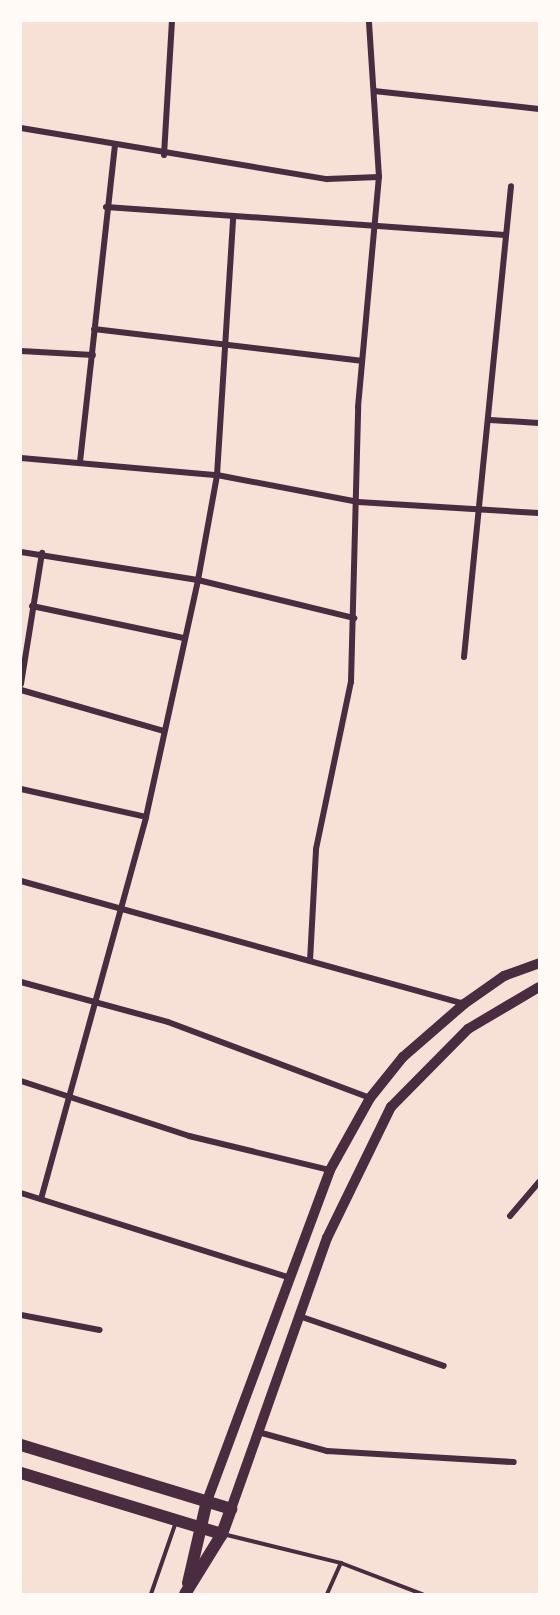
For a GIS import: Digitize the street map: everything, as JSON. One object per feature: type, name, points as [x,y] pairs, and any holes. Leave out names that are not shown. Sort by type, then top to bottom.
[{"type":"main road","points":[[21,1445],[231,1509],[222,1534],[186,1592]]},
{"type":"main road","points":[[21,1473],[222,1534]]},
{"type":"main road","points":[[186,1592],[199,1526],[207,1501]]},
{"type":"street","points":[[164,155],[172,21]]},
{"type":"street","points":[[310,961],[316,849],[351,682],[361,361],[379,177],[369,21]]},
{"type":"street","points":[[374,91],[539,109]]},
{"type":"street","points":[[21,128],[115,147],[327,179],[379,177]]},
{"type":"street","points":[[80,462],[93,355],[106,207],[115,147]]},
{"type":"street","points":[[464,657],[490,420],[511,186]]},
{"type":"street","points":[[106,207],[233,219],[505,235]]},
{"type":"street","points":[[41,1199],[117,911],[146,817],[198,580],[217,476],[223,341],[233,219]]},
{"type":"street","points":[[94,328],[223,341],[361,361]]},
{"type":"street","points":[[21,351],[93,355]]},
{"type":"street","points":[[490,420],[539,423]]},
{"type":"street","points":[[21,458],[217,476],[358,502],[481,507],[539,513]]},
{"type":"street","points":[[21,552],[42,553],[198,580],[354,618]]},
{"type":"street","points":[[21,684],[42,553]]},
{"type":"street","points":[[32,606],[184,638]]},
{"type":"street","points":[[21,690],[164,730]]},
{"type":"street","points":[[21,789],[146,817]]},
{"type":"street","points":[[21,881],[117,911],[464,1004]]},
{"type":"street","points":[[207,1501],[287,1277],[330,1170],[370,1098],[403,1057],[464,1004],[504,976],[539,963]]},
{"type":"street","points":[[21,982],[94,999],[370,1098]]},
{"type":"street","points":[[231,1509],[299,1316],[345,1197],[391,1107],[468,1029],[539,987]]},
{"type":"street","points":[[21,1082],[189,1136],[330,1170]]},
{"type":"street","points":[[510,1216],[539,1182]]},
{"type":"street","points":[[21,1193],[287,1277]]},
{"type":"street","points":[[21,1315],[100,1330]]},
{"type":"street","points":[[299,1316],[444,1366]]},
{"type":"street","points":[[258,1432],[327,1451],[514,1462]]},
{"type":"lane","points":[[151,1594],[178,1519]]},
{"type":"lane","points":[[222,1534],[341,1563],[422,1594]]},
{"type":"lane","points":[[327,1594],[341,1563]]}]
